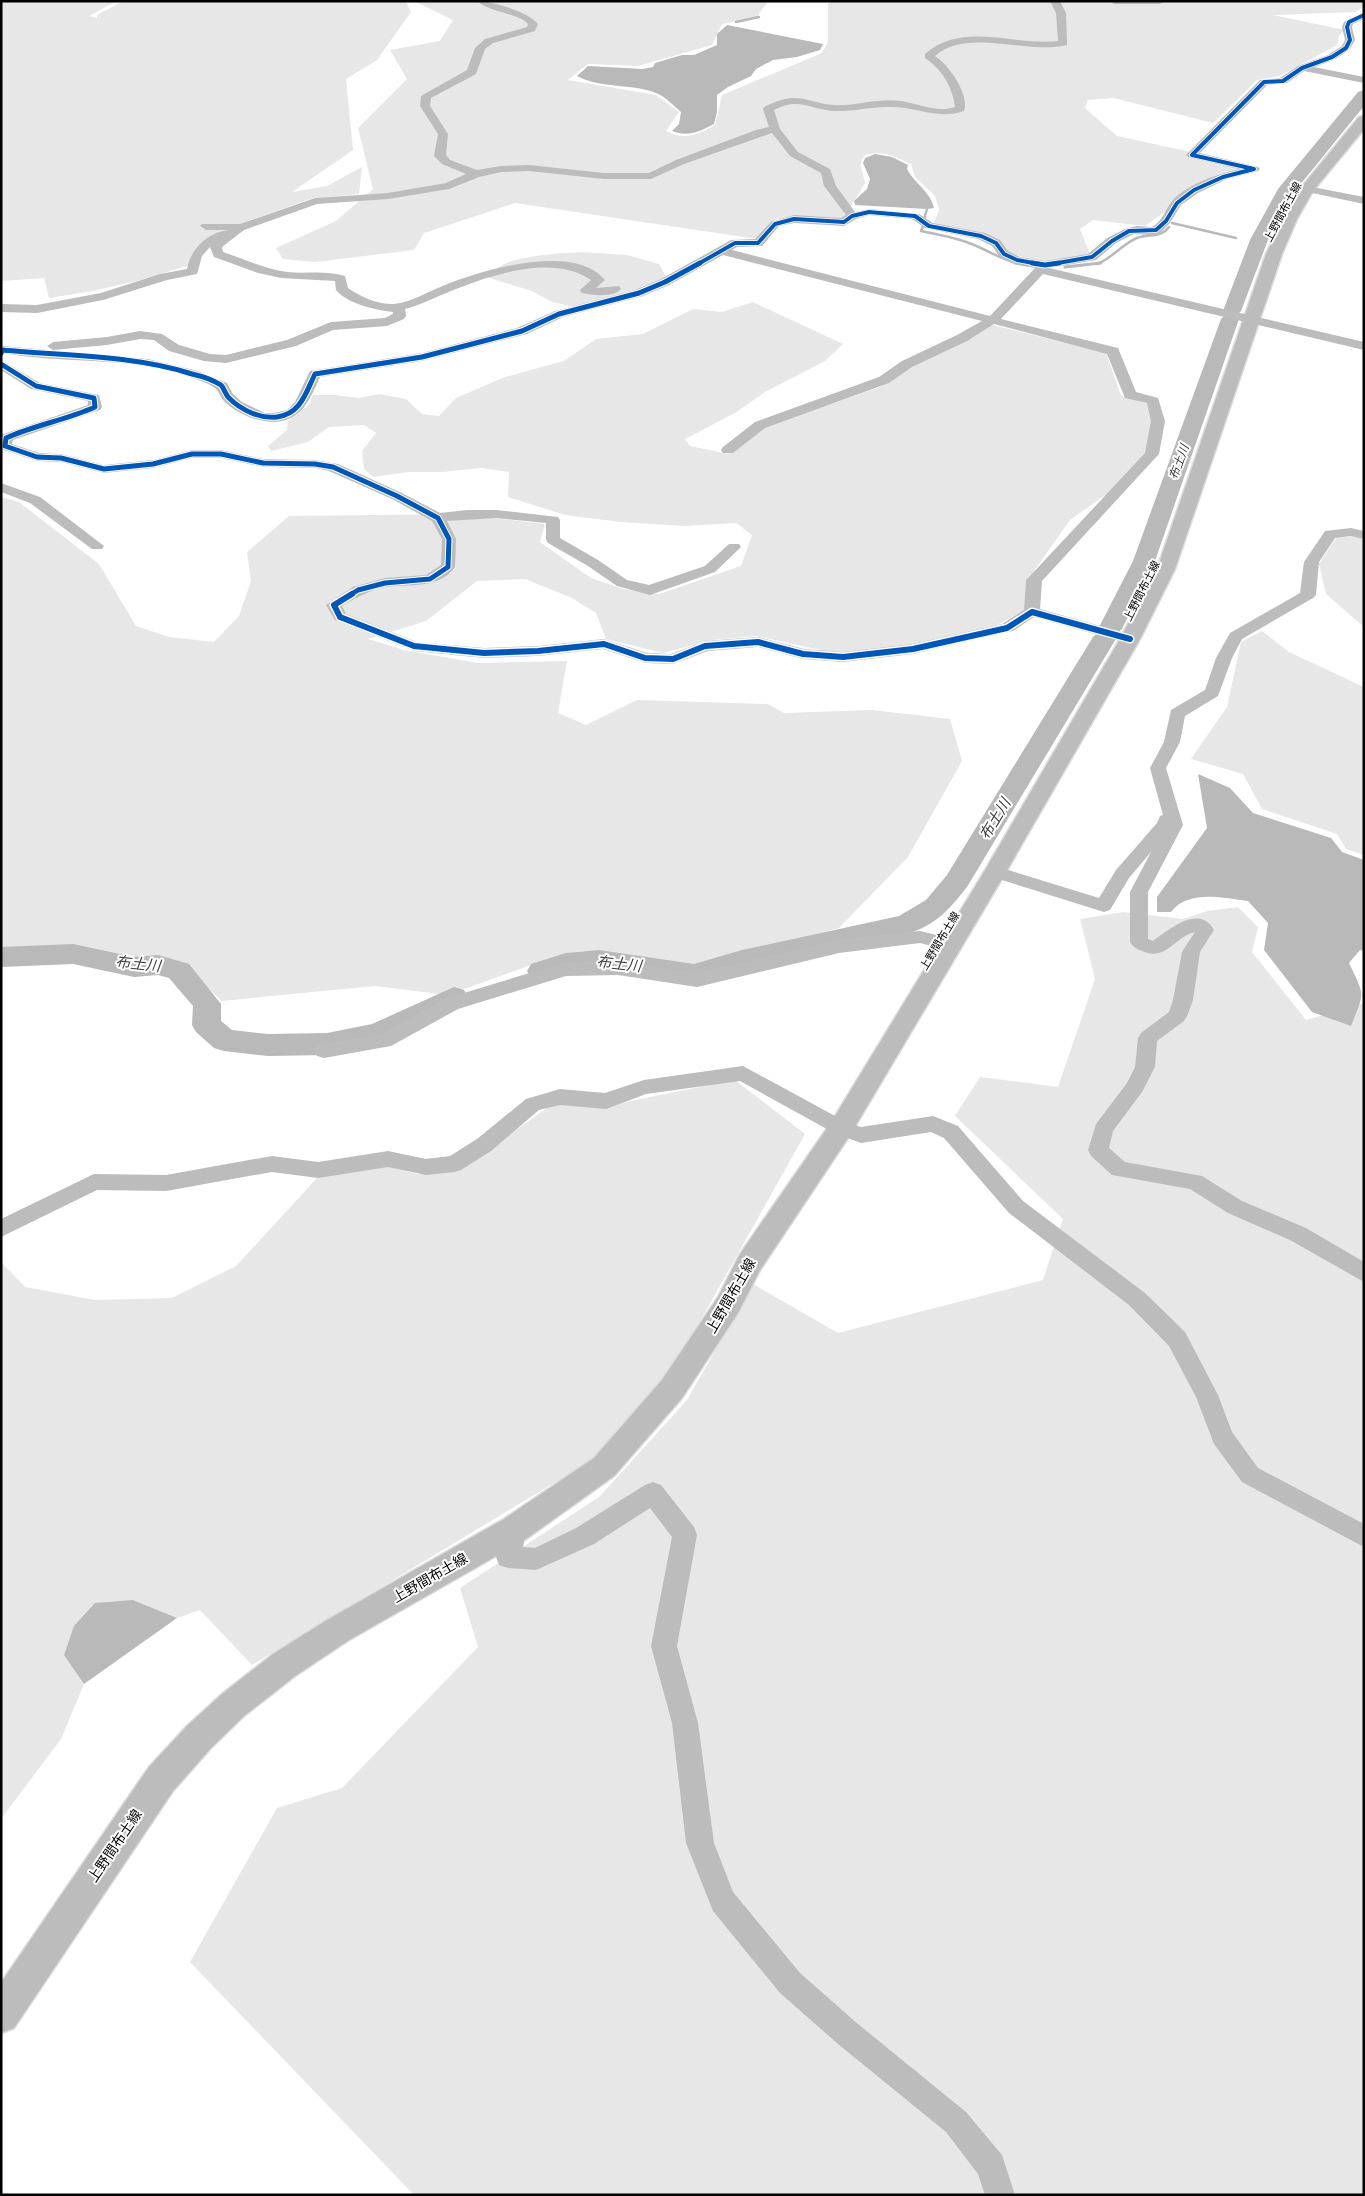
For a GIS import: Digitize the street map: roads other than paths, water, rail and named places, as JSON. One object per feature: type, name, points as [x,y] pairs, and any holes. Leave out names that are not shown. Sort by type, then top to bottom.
[{"type":"main road","name":"上野間布土線","points":[[1,2015],[161,1779],[199,1737],[233,1705],[284,1665],[338,1630],[515,1529],[604,1467],[672,1390],[728,1305],[750,1262],[841,1128],[995,872],[1130,639],[1166,570],[1274,254],[1290,219],[1307,189],[1364,120]]},
{"type":"street","points":[[476,174],[446,162],[440,156],[442,134],[425,106],[426,96],[472,72],[480,48],[489,41],[531,29],[533,24],[528,18],[501,10],[482,1]]},
{"type":"street","points":[[852,216],[830,186],[826,171],[794,154],[775,129],[768,109],[778,103],[789,100],[802,100],[840,108],[886,103],[952,113],[960,109],[959,93],[938,62],[929,56],[934,48],[950,43],[977,39],[1038,46],[1063,43],[1061,13],[1054,1]]},
{"type":"street","points":[[1114,1],[1160,1]]},
{"type":"street","points":[[728,450],[760,425],[884,380],[907,364],[962,338],[993,320],[1044,268],[1092,257],[1098,249],[1133,230],[1154,231],[1164,224],[1176,205],[1189,193],[1230,174],[1254,169],[1192,155],[1264,82],[1283,81],[1302,68],[1332,57],[1346,48],[1350,40],[1347,27],[1349,22],[1364,15]]},
{"type":"street","points":[[1302,68],[1364,80]]},
{"type":"street","points":[[2,308],[37,309],[103,296],[164,277],[193,271],[194,257],[204,245],[240,228],[315,200],[388,196],[449,186],[476,174],[501,169],[529,168],[604,176],[651,176],[680,162],[760,132],[775,129]]},
{"type":"street","points":[[1307,189],[1364,201]]},
{"type":"street","points":[[2,356],[148,363],[192,374],[222,386],[229,399],[243,408],[267,418],[282,418],[299,407],[315,374],[422,357],[522,331],[559,314],[639,292],[665,282],[735,243],[758,243],[775,224],[794,219],[844,222],[852,216],[869,212],[915,216],[929,226],[981,236],[996,243],[1004,254],[1044,268],[1218,313],[1252,318],[1364,346]]},
{"type":"street","points":[[206,226],[240,228]]},
{"type":"street","points":[[240,228],[216,246],[218,254],[290,276],[328,274],[341,279],[342,290],[352,298],[398,308],[492,272],[524,267],[551,265],[583,270],[599,280],[586,290],[594,292],[623,288],[669,272],[693,267]]},
{"type":"street","points":[[722,251],[1113,351],[1130,394],[1153,401],[1158,421],[1152,454],[1034,580],[1032,612]]},
{"type":"street","points":[[2,356],[14,346],[69,345],[140,335],[157,337],[174,348],[209,358],[226,359],[291,343],[331,326],[387,322],[400,316],[398,308]]},
{"type":"street","points":[[2,356],[36,386],[94,398],[95,407],[82,414],[19,431],[6,438],[5,446],[38,457],[61,458],[104,469],[153,464],[192,454],[221,454],[263,463],[315,464],[332,467],[397,496],[438,518],[449,539],[448,567],[430,579],[385,583],[358,590],[334,605],[340,617],[414,646],[484,653],[538,651],[604,644],[645,658],[673,659],[705,646],[758,642],[803,654],[843,657],[913,649],[1006,628],[1032,612],[1130,639]]},
{"type":"street","points":[[1,487],[35,500],[97,546]]},
{"type":"street","points":[[438,518],[464,513],[514,515],[553,520],[553,540],[594,563],[622,583],[650,590],[710,569],[734,547]]},
{"type":"street","points":[[1364,535],[1351,532],[1330,534],[1315,552],[1309,564],[1308,595],[1236,636],[1224,658],[1212,693],[1177,714],[1172,742],[1158,768],[1174,824],[1139,892],[1139,942],[1154,949],[1184,928],[1199,924],[1205,930],[1191,952],[1183,1000],[1177,1016],[1148,1038],[1145,1067],[1134,1087],[1103,1129],[1098,1150],[1119,1169],[1195,1182],[1235,1207],[1298,1234],[1364,1273]]},
{"type":"street","points":[[995,872],[1104,906],[1122,874],[1165,825],[1168,808]]},
{"type":"street","points":[[324,1051],[384,1041],[451,1004],[566,968],[618,968],[697,980],[838,946],[920,936],[951,945]]},
{"type":"street","points":[[1,1229],[94,1182],[166,1183],[272,1164],[318,1170],[388,1159],[426,1167],[454,1164],[484,1145],[533,1104],[560,1097],[606,1101],[644,1087],[743,1073],[841,1128],[861,1135],[933,1124],[951,1132],[1016,1207],[1137,1298],[1177,1339],[1207,1395],[1222,1437],[1250,1475],[1364,1536]]},
{"type":"street","points":[[515,1529],[508,1557],[536,1559],[585,1536],[653,1493],[685,1535],[664,1646],[685,1723],[700,1843],[723,1901],[790,1983],[848,2034],[956,2122],[991,2166],[1000,2195]]},
{"type":"waterway","points":[[736,22],[759,17]]},
{"type":"waterway","name":"布土川","points":[[1232,311],[1259,240],[1287,189],[1364,95]]},
{"type":"waterway","points":[[924,219],[927,209]]},
{"type":"waterway","points":[[1172,223],[1236,238]]},
{"type":"waterway","points":[[923,226],[921,231],[961,240],[1015,263]]},
{"type":"waterway","points":[[1098,263],[1132,241],[1141,237],[1162,233],[1169,227]]},
{"type":"waterway","points":[[1015,263],[1021,264]]},
{"type":"waterway","points":[[1015,263],[1038,267]]},
{"type":"waterway","points":[[1065,267],[1098,263]]},
{"type":"waterway","name":"布土川","points":[[1110,629],[1144,561],[1230,319]]},
{"type":"waterway","name":"布土川","points":[[541,971],[566,963],[599,960],[694,974],[742,960],[907,924],[936,907],[957,881],[1105,637]]},
{"type":"waterway","name":"布土川","points":[[1,957],[73,954],[134,967],[158,965],[179,971],[207,1004],[206,1025],[224,1040],[268,1045],[327,1044],[379,1033],[454,997]]}]
